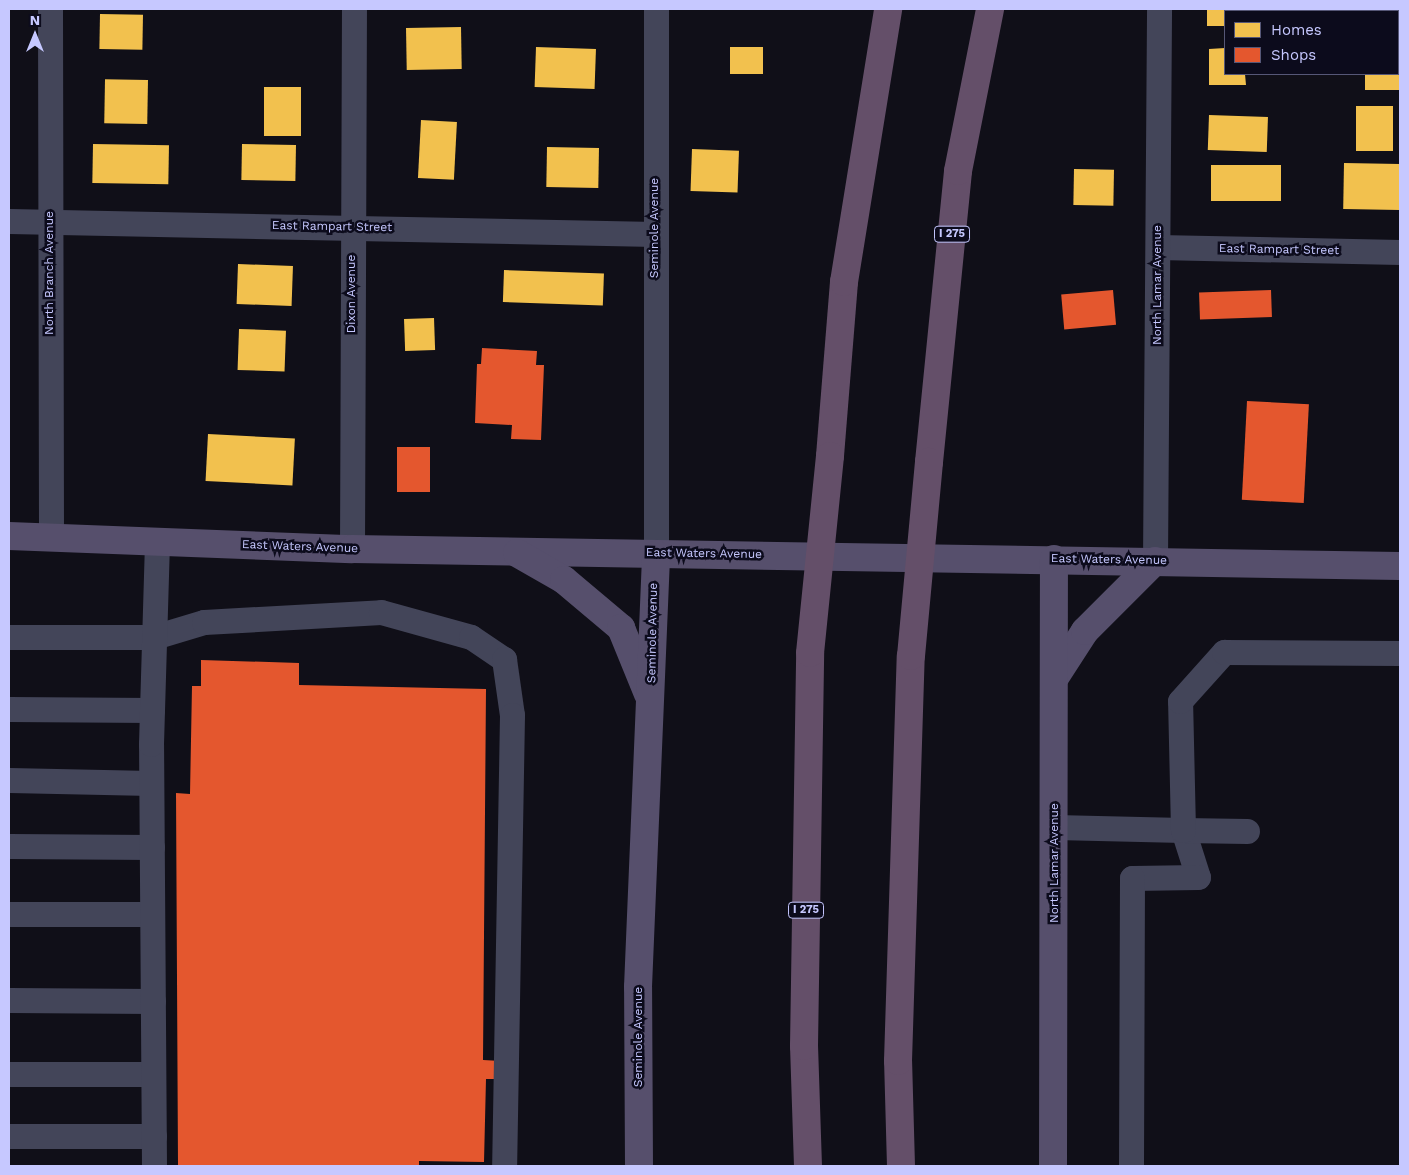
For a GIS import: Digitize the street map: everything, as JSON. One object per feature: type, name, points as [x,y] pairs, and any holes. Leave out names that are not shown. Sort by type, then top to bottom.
[{"type":"highway","name":"I 275","points":[[808,1166],[804,1046],[810,653],[830,456],[844,282],[888,9]]},
{"type":"highway","name":"I 275","points":[[901,1166],[898,1061],[911,656],[958,172],[990,9]]},
{"type":"main road","name":"East Waters Avenue","points":[[9,536],[352,548],[1400,566]]},
{"type":"main road","points":[[514,551],[564,580],[621,628],[652,702]]},
{"type":"main road","name":"Seminole Avenue","points":[[639,1166],[638,988],[652,702],[656,554]]},
{"type":"main road","name":"North Lamar Avenue","points":[[1053,1166],[1056,676],[1054,559]]},
{"type":"main road","points":[[1056,676],[1085,631],[1155,561]]},
{"type":"street","name":"North Branch Avenue","points":[[50,9],[51,538]]},
{"type":"street","name":"Dixon Avenue","points":[[352,548],[354,9]]},
{"type":"street","name":"Seminole Avenue","points":[[656,9],[656,554]]},
{"type":"street","name":"North Lamar Avenue","points":[[1155,561],[1158,9]]},
{"type":"street","name":"East Rampart Street","points":[[9,221],[655,234]]},
{"type":"street","name":"East Rampart Street","points":[[1158,247],[1400,252]]},
{"type":"street","points":[[154,1166],[151,782],[157,542]]},
{"type":"street","points":[[9,637],[154,637],[204,622],[381,612],[471,637],[504,659],[512,715],[504,1166]]},
{"type":"street","points":[[1132,1166],[1132,878],[1198,878],[1183,830],[1180,701],[1224,652],[1400,653]]},
{"type":"street","points":[[9,709],[152,710]]},
{"type":"street","points":[[9,780],[151,782]]},
{"type":"street","points":[[1055,827],[1247,831]]},
{"type":"street","points":[[9,846],[152,847]]},
{"type":"street","points":[[9,914],[152,914]]},
{"type":"street","points":[[9,1000],[153,1001]]},
{"type":"street","points":[[9,1074],[153,1074]]},
{"type":"street","points":[[9,1136],[154,1136]]},
{"type":"building: Homes","points":[[1207,9],[1266,9],[1224,10],[1224,26],[1207,26]]},
{"type":"building: Homes","points":[[1340,9],[1400,9],[1400,25],[1399,10]]},
{"type":"building: Homes","points":[[100,14],[143,15],[142,50],[99,49]]},
{"type":"building: Homes","points":[[461,27],[462,69],[407,70],[406,28]]},
{"type":"building: Homes","points":[[536,47],[596,49],[595,89],[535,87]]},
{"type":"building: Homes","points":[[730,47],[763,47],[763,74],[730,74]]},
{"type":"building: Homes","points":[[1224,48],[1224,75],[1245,75],[1246,85],[1209,85],[1209,49]]},
{"type":"building: Homes","points":[[1399,73],[1400,90],[1365,90],[1365,75],[1399,75]]},
{"type":"building: Homes","points":[[105,79],[148,80],[147,124],[104,123]]},
{"type":"building: Homes","points":[[264,87],[301,87],[301,136],[264,136]]},
{"type":"building: Homes","points":[[1356,106],[1393,106],[1393,151],[1356,151]]},
{"type":"building: Homes","points":[[1209,115],[1268,117],[1267,152],[1208,150]]},
{"type":"building: Homes","points":[[421,120],[457,122],[454,180],[418,178]]},
{"type":"building: Homes","points":[[93,144],[169,145],[168,184],[92,183]]},
{"type":"building: Homes","points":[[242,144],[296,145],[295,181],[241,180]]},
{"type":"building: Homes","points":[[547,147],[599,148],[598,188],[546,187]]},
{"type":"building: Homes","points":[[692,149],[739,151],[738,193],[691,191]]},
{"type":"building: Homes","points":[[1344,163],[1400,164],[1399,210],[1343,209]]},
{"type":"building: Homes","points":[[1211,165],[1281,165],[1281,201],[1211,201]]},
{"type":"building: Homes","points":[[1074,169],[1114,170],[1113,206],[1073,205]]},
{"type":"building: Homes","points":[[238,264],[293,266],[292,306],[237,304]]},
{"type":"building: Homes","points":[[504,270],[604,273],[603,305],[503,302]]},
{"type":"building: Homes","points":[[434,318],[435,350],[405,351],[404,319]]},
{"type":"building: Homes","points":[[239,329],[286,331],[285,372],[238,370]]},
{"type":"building: Homes","points":[[208,434],[295,439],[292,485],[206,481]]},
{"type":"building: Shops","points":[[1113,290],[1116,325],[1064,329],[1061,295]]},
{"type":"building: Shops","points":[[1271,290],[1272,317],[1200,319],[1199,293]]},
{"type":"building: Shops","points":[[482,348],[537,351],[536,365],[544,365],[541,440],[511,439],[512,425],[475,423],[477,364],[481,364]]},
{"type":"building: Shops","points":[[1247,401],[1309,404],[1304,503],[1242,500]]},
{"type":"building: Shops","points":[[397,447],[430,447],[430,492],[397,492]]},
{"type":"building: Shops","points":[[201,660],[299,663],[299,685],[486,689],[483,1060],[501,1061],[500,1079],[486,1079],[484,1162],[419,1161],[419,1166],[178,1166],[176,793],[190,794],[192,686],[201,686]]}]
